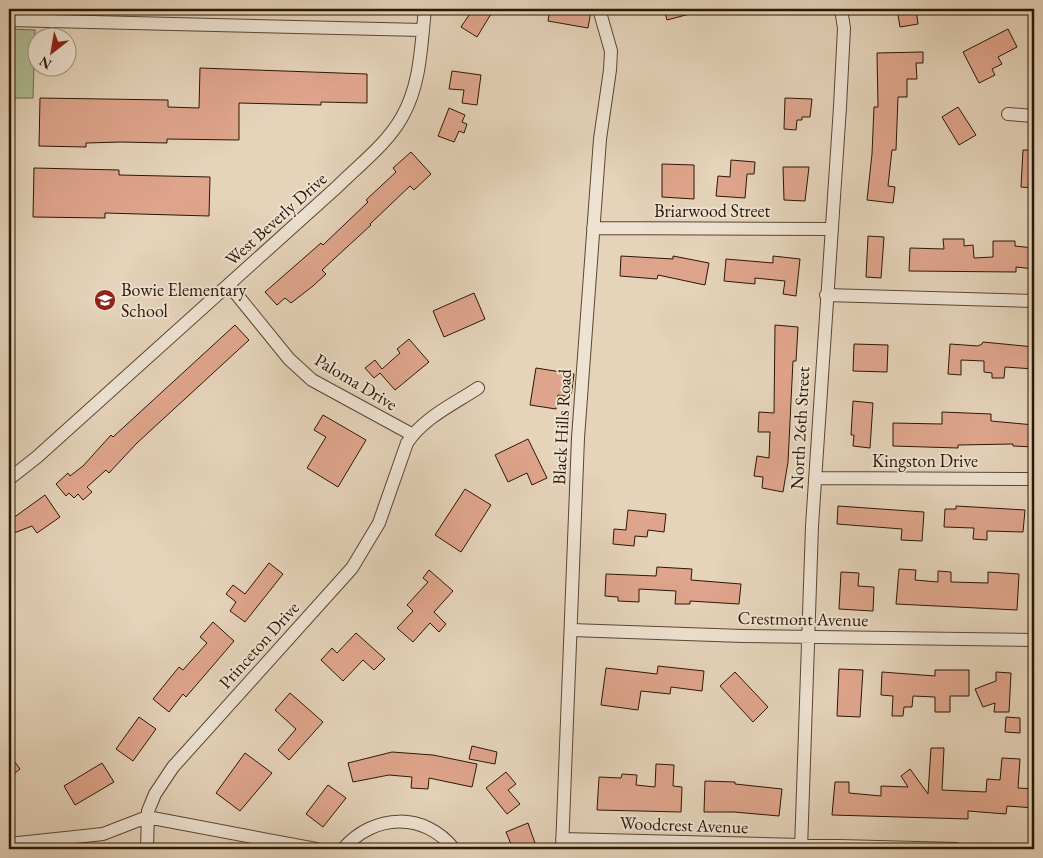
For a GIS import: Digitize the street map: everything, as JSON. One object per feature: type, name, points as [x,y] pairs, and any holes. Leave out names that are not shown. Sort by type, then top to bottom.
[{"type":"street","name":"West Beverly Drive","points":[[9,479],[37,457],[337,187],[381,144],[402,118],[412,96],[419,69],[425,9]]},
{"type":"street","name":"Black Hills Road","points":[[562,844],[578,438],[600,139],[611,51],[599,9]]},
{"type":"street","name":"North 26th Street","points":[[801,848],[815,478],[844,28],[841,9]]},
{"type":"street","points":[[9,20],[422,30]]},
{"type":"street","points":[[1008,114],[1034,116]]},
{"type":"street","name":"Briarwood Street","points":[[593,228],[831,229]]},
{"type":"street","name":"Paloma Drive","points":[[229,284],[289,359],[312,380],[413,435]]},
{"type":"street","points":[[826,295],[1034,301]]},
{"type":"street","name":"Princeton Drive","points":[[147,849],[147,817],[155,794],[173,767],[352,568],[380,523],[407,443],[413,435],[426,423],[478,388]]},
{"type":"street","name":"Kingston Drive","points":[[815,478],[1034,479]]},
{"type":"street","name":"Crestmont Avenue","points":[[571,630],[1034,640]]},
{"type":"street","points":[[9,844],[103,834],[147,817],[316,849]]},
{"type":"street","points":[[343,849],[368,829],[396,821],[411,821],[423,825],[448,842],[454,849]]},
{"type":"street","name":"Woodcrest Avenue","points":[[562,844],[956,849]]},
{"type":"green space","points":[[9,29],[28,30],[28,78],[34,78],[33,98],[9,98]]},
{"type":"building","points":[[457,9],[494,9],[477,37],[461,27],[469,15]]},
{"type":"building","points":[[550,9],[591,11],[588,28],[548,21]]},
{"type":"building","points":[[664,9],[697,9],[697,12],[667,20]]},
{"type":"building","points":[[897,9],[916,9],[918,24],[900,27]]},
{"type":"building","points":[[1008,29],[1017,47],[998,57],[1002,64],[992,69],[995,75],[979,83],[963,52]]},
{"type":"building","points":[[923,52],[923,63],[916,63],[917,79],[907,79],[907,97],[898,97],[896,150],[892,150],[888,186],[895,187],[893,203],[867,200],[872,154],[874,107],[878,107],[877,53]]},
{"type":"building","points":[[200,68],[367,74],[367,103],[321,102],[321,105],[239,103],[239,140],[167,139],[167,143],[86,143],[86,147],[39,146],[40,98],[168,100],[168,107],[199,108]]},
{"type":"building","points":[[452,71],[481,75],[477,105],[462,103],[464,90],[449,89]]},
{"type":"building","points":[[785,98],[812,99],[810,117],[802,117],[802,120],[797,120],[796,130],[784,129]]},
{"type":"building","points":[[958,107],[976,135],[959,145],[942,117]]},
{"type":"building","points":[[449,108],[465,115],[462,122],[467,124],[464,133],[459,131],[454,142],[438,136]]},
{"type":"building","points":[[1023,150],[1034,150],[1034,188],[1021,187]]},
{"type":"building","points":[[411,152],[431,174],[414,190],[410,186],[322,270],[326,274],[313,286],[291,303],[285,298],[277,305],[265,292],[321,243],[323,245],[368,202],[366,200],[396,172],[393,168]]},
{"type":"building","points":[[731,160],[755,162],[754,174],[747,174],[745,198],[716,196],[718,176],[730,177]]},
{"type":"building","points":[[662,164],[694,165],[694,199],[662,197]]},
{"type":"building","points":[[783,167],[809,167],[805,201],[784,200]]},
{"type":"building","points":[[34,168],[119,170],[119,175],[210,177],[209,216],[105,213],[105,218],[33,217]]},
{"type":"building","points":[[868,236],[884,237],[881,278],[866,277]]},
{"type":"building","points":[[943,239],[964,239],[964,246],[973,245],[974,258],[993,257],[993,241],[1015,241],[1015,246],[1034,248],[1034,269],[1016,267],[1016,272],[909,271],[910,248],[944,249]]},
{"type":"building","points":[[621,256],[673,259],[673,256],[709,263],[705,285],[658,275],[657,279],[620,276]]},
{"type":"building","points":[[773,256],[800,259],[796,296],[783,294],[785,281],[755,278],[755,284],[724,281],[726,259],[773,263]]},
{"type":"building","points":[[474,293],[485,319],[444,337],[433,311]]},
{"type":"building","points":[[235,325],[249,340],[137,443],[109,473],[106,470],[87,487],[92,492],[83,500],[78,494],[74,498],[69,493],[66,496],[56,484],[68,473],[70,476],[83,466],[111,435],[113,437]]},
{"type":"building","points":[[775,325],[798,327],[796,361],[793,361],[788,462],[783,492],[762,488],[763,477],[754,476],[757,456],[769,458],[770,432],[758,432],[759,412],[774,413]]},
{"type":"building","points":[[409,339],[429,362],[395,390],[380,373],[374,378],[365,368],[375,360],[382,369],[400,353],[397,349]]},
{"type":"building","points":[[983,342],[1034,347],[1034,369],[1005,367],[1004,378],[992,378],[992,373],[984,372],[984,361],[961,360],[961,375],[948,374],[950,344],[978,346]]},
{"type":"building","points":[[854,344],[888,345],[887,372],[853,371]]},
{"type":"building","points":[[536,368],[574,374],[571,397],[558,395],[556,409],[530,405]]},
{"type":"building","points":[[853,401],[873,403],[870,448],[853,446],[854,435],[851,435]]},
{"type":"building","points":[[942,412],[991,414],[991,421],[1034,425],[1034,447],[1013,446],[1013,444],[958,445],[958,448],[893,446],[893,423],[942,424]]},
{"type":"building","points":[[323,415],[366,440],[338,487],[307,468],[326,437],[314,430]]},
{"type":"building","points":[[528,439],[547,478],[532,485],[527,473],[508,482],[495,455]]},
{"type":"building","points":[[465,489],[491,505],[461,552],[435,535]]},
{"type":"building","points":[[45,495],[60,517],[37,533],[32,526],[9,535],[9,521]]},
{"type":"building","points":[[838,506],[924,512],[922,541],[901,540],[902,529],[837,524]]},
{"type":"building","points":[[956,506],[1025,510],[1023,532],[987,531],[987,540],[973,539],[974,528],[944,527],[945,509],[956,509]]},
{"type":"building","points":[[628,510],[666,514],[664,532],[648,530],[647,537],[635,536],[634,546],[613,544],[614,529],[626,530]]},
{"type":"building","points":[[269,563],[283,574],[245,622],[230,611],[236,602],[226,594],[233,585],[245,594]]},
{"type":"building","points":[[657,567],[692,569],[691,580],[741,584],[739,604],[690,601],[690,604],[675,604],[676,591],[639,589],[639,602],[618,601],[618,597],[605,596],[606,574],[656,576]]},
{"type":"building","points":[[899,569],[916,570],[915,580],[938,582],[938,571],[951,572],[951,582],[988,583],[988,572],[1019,574],[1017,610],[896,604]]},
{"type":"building","points":[[429,570],[453,591],[434,612],[446,624],[439,632],[430,623],[413,642],[397,628],[413,611],[407,605],[428,582],[423,578]]},
{"type":"building","points":[[841,572],[859,573],[858,586],[874,587],[873,611],[839,609]]},
{"type":"building","points":[[213,622],[234,641],[186,697],[183,694],[169,712],[153,699],[179,667],[183,670],[207,643],[200,637]]},
{"type":"building","points":[[356,633],[385,659],[374,670],[363,660],[343,681],[321,660],[332,648],[337,653]]},
{"type":"building","points":[[658,666],[704,671],[702,691],[671,687],[670,694],[641,691],[638,710],[601,705],[606,668],[657,674]]},
{"type":"building","points":[[839,669],[863,670],[860,717],[837,716]]},
{"type":"building","points":[[935,670],[969,670],[969,696],[950,696],[950,712],[935,712],[935,697],[913,696],[912,707],[904,707],[903,716],[892,716],[893,696],[881,695],[882,672],[935,676]]},
{"type":"building","points":[[735,672],[768,707],[753,722],[720,686]]},
{"type":"building","points":[[996,672],[1011,673],[1009,712],[994,712],[995,703],[983,707],[975,689],[996,681]]},
{"type":"building","points":[[290,693],[323,722],[289,760],[278,750],[296,729],[275,710]]},
{"type":"building","points":[[139,717],[156,729],[133,761],[116,749]]},
{"type":"building","points":[[1006,717],[1020,718],[1020,733],[1005,732]]},
{"type":"building","points":[[472,746],[497,752],[495,764],[469,759]]},
{"type":"building","points":[[931,748],[944,748],[942,790],[986,792],[987,779],[1000,780],[1002,758],[1020,759],[1018,788],[1034,789],[1034,808],[1007,806],[1006,814],[968,811],[968,819],[832,815],[835,782],[849,782],[849,793],[881,796],[881,786],[908,787],[901,776],[910,769],[928,794]]},
{"type":"building","points":[[392,752],[433,755],[477,764],[472,787],[429,778],[428,789],[411,788],[412,777],[389,775],[353,782],[348,763]]},
{"type":"building","points":[[245,753],[272,773],[240,811],[216,793]]},
{"type":"building","points":[[9,754],[20,769],[9,778]]},
{"type":"building","points":[[102,763],[114,782],[75,805],[64,786]]},
{"type":"building","points":[[656,764],[674,765],[673,786],[682,787],[681,812],[597,810],[599,777],[621,778],[622,774],[637,775],[636,785],[655,787]]},
{"type":"building","points":[[506,772],[516,784],[508,790],[520,804],[507,814],[486,788]]},
{"type":"building","points":[[705,781],[735,782],[735,784],[782,789],[779,816],[734,812],[704,812]]},
{"type":"building","points":[[328,785],[346,798],[323,827],[306,814]]},
{"type":"building","points":[[528,823],[537,849],[513,849],[506,832]]},
{"type":"place","name":"Bowie Elementary School","points":[[105,300]]}]
